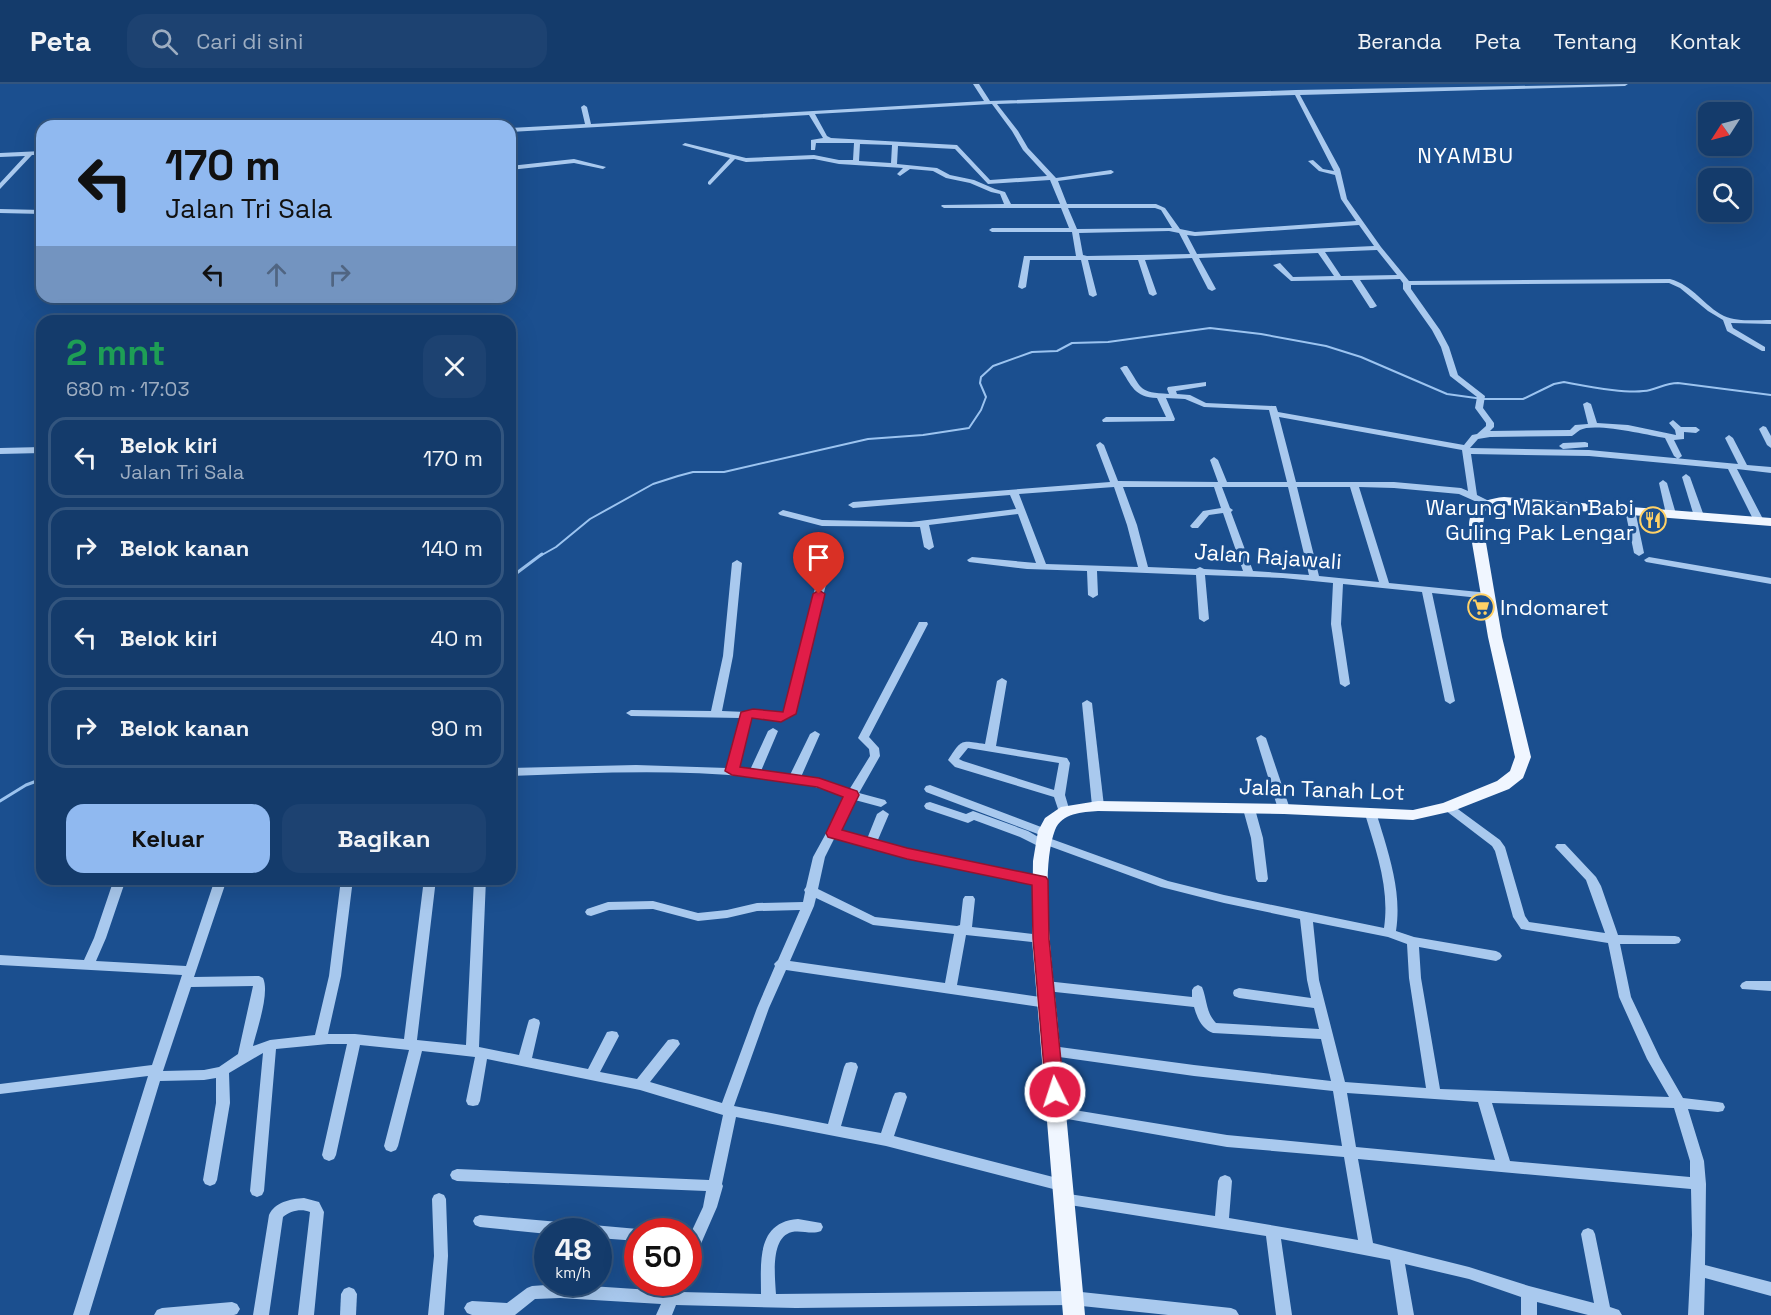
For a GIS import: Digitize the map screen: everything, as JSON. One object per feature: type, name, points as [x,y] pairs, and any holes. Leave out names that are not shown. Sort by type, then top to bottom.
[{"type":"main road","points":[[1488,504],[1504,501],[1765,522]]},
{"type":"main road","name":"Jalan Tanah Lot","points":[[1064,812],[1098,806],[1284,809],[1413,815],[1447,807],[1503,785],[1517,774],[1522,763],[1521,743],[1495,636],[1475,516],[1479,509],[1488,504]]},
{"type":"main road","points":[[1064,812],[1052,821],[1044,839],[1040,880],[1041,939],[1074,1315]]},
{"type":"street","points":[[976,84],[1015,130],[1025,149],[1053,179],[1066,207],[1093,295]]},
{"type":"street","points":[[516,130],[991,102],[1625,84]]},
{"type":"street","points":[[1296,92],[1339,174],[1342,191],[1360,223],[1404,280],[1407,289],[1436,330],[1445,347],[1454,376],[1481,400],[1479,408],[1490,427],[1472,439],[1466,450],[1473,495]]},
{"type":"street","points":[[584,107],[588,125]]},
{"type":"street","points":[[811,112],[829,140]]},
{"type":"street","points":[[813,149],[813,141],[829,140],[957,147],[988,182],[1053,179],[1111,172]]},
{"type":"street","points":[[853,163],[856,161],[857,142]]},
{"type":"street","points":[[894,165],[895,144]]},
{"type":"street","points":[[12,154],[20,145]]},
{"type":"street","points":[[685,145],[752,161],[772,157],[814,157],[853,163],[935,169],[948,177],[972,181],[1003,193],[1009,207]]},
{"type":"street","points":[[0,188],[31,153]]},
{"type":"street","points":[[0,155],[36,153]]},
{"type":"street","points":[[710,183],[733,158]]},
{"type":"street","points":[[516,167],[574,160],[603,167]]},
{"type":"street","points":[[1311,161],[1325,171],[1339,174]]},
{"type":"street","points":[[900,174],[908,167]]},
{"type":"street","points":[[944,206],[1156,206],[1163,209],[1180,231],[1208,278],[1212,290]]},
{"type":"street","points":[[0,211],[36,212]]},
{"type":"street","points":[[992,230],[1180,231],[1195,234],[1360,223]]},
{"type":"street","points":[[1022,287],[1027,258],[1141,258],[1379,248]]},
{"type":"street","points":[[1320,251],[1339,278]]},
{"type":"street","points":[[1141,258],[1153,294]]},
{"type":"street","points":[[1276,265],[1293,283],[1354,277],[1404,280],[1670,281],[1682,286],[1716,314],[1726,319],[1740,322],[1771,322]]},
{"type":"street","points":[[1354,277],[1373,306]]},
{"type":"street","points":[[1726,319],[1730,329],[1762,349]]},
{"type":"street","points":[[1124,368],[1139,391],[1147,395],[1161,397],[1203,384]]},
{"type":"street","points":[[1164,382],[1172,393],[1191,398],[1204,405],[1274,408],[1315,578]]},
{"type":"street","points":[[1106,420],[1171,419],[1161,397]]},
{"type":"street","points":[[1587,404],[1593,426]]},
{"type":"street","points":[[1276,414],[1466,450],[1578,453],[1771,470]]},
{"type":"street","points":[[1481,435],[1572,433],[1578,427],[1593,426],[1649,429],[1668,436],[1681,437],[1676,426],[1696,430]]},
{"type":"street","points":[[1766,433],[1771,445]]},
{"type":"street","points":[[1501,434],[1510,449]]},
{"type":"street","points":[[1527,434],[1538,450]]},
{"type":"street","points":[[1553,434],[1564,447],[1585,445]]},
{"type":"street","points":[[1668,436],[1678,456]]},
{"type":"street","points":[[1729,438],[1743,467]]},
{"type":"street","points":[[1100,445],[1132,525],[1143,568]]},
{"type":"street","points":[[0,451],[36,450]]},
{"type":"street","points":[[1214,460],[1249,573]]},
{"type":"street","points":[[1731,466],[1765,522]]},
{"type":"street","points":[[1686,477],[1699,516]]},
{"type":"street","points":[[1663,483],[1671,514]]},
{"type":"street","points":[[853,505],[1117,484],[1353,484],[1427,488],[1473,495],[1488,504]]},
{"type":"street","points":[[1353,484],[1385,585]]},
{"type":"street","points":[[1014,493],[1042,566]]},
{"type":"street","points":[[1195,526],[1206,513],[1228,510]]},
{"type":"street","points":[[1630,510],[1639,553]]},
{"type":"street","points":[[783,513],[822,523],[924,524],[1020,511]]},
{"type":"street","points":[[924,524],[928,547]]},
{"type":"street","name":"Jalan Rajawali","points":[[972,560],[1042,566],[1249,573],[1490,596]]},
{"type":"street","points":[[1648,560],[1698,574],[1727,574],[1771,581]]},
{"type":"street","points":[[716,714],[728,656],[737,564]]},
{"type":"street","points":[[1092,567],[1093,595]]},
{"type":"street","points":[[1200,570],[1204,619]]},
{"type":"street","points":[[631,713],[746,715],[753,713],[781,718],[789,714],[824,573]]},
{"type":"street","points":[[1726,585],[1727,574]]},
{"type":"street","points":[[1760,579],[1760,593]]},
{"type":"street","points":[[1338,581],[1336,624],[1345,684]]},
{"type":"street","points":[[1426,590],[1450,701]]},
{"type":"street","points":[[702,1222],[710,1207],[716,1186],[728,1111],[780,964],[808,906],[819,857],[875,756],[876,752],[864,740],[864,735],[923,624]]},
{"type":"street","points":[[990,747],[1002,681]]},
{"type":"street","points":[[1087,703],[1098,806]]},
{"type":"street","points":[[732,771],[746,715]]},
{"type":"street","points":[[754,774],[773,731]]},
{"type":"street","points":[[794,779],[815,734]]},
{"type":"street","points":[[1261,738],[1270,775],[1276,783],[1284,809]]},
{"type":"street","points":[[1059,795],[954,761],[963,744],[1063,759],[1065,763],[1059,795],[1064,812]]},
{"type":"street","points":[[516,772],[653,767],[732,771],[830,786],[882,809],[870,845]]},
{"type":"street","points":[[930,789],[1044,839],[1165,884],[1389,933],[1413,941],[1496,956]]},
{"type":"street","points":[[930,806],[968,819],[973,815],[1044,839]]},
{"type":"street","points":[[1447,807],[1496,843],[1501,850],[1519,917],[1525,926],[1613,939],[1675,940]]},
{"type":"street","points":[[1249,809],[1257,838],[1262,879]]},
{"type":"street","points":[[1371,814],[1392,891],[1394,913],[1389,933]]},
{"type":"street","points":[[834,833],[870,845],[1000,874],[1040,880]]},
{"type":"street","points":[[1561,847],[1590,877],[1613,939],[1625,997],[1654,1059],[1679,1103],[1697,1161],[1699,1184],[1696,1315]]},
{"type":"street","points":[[88,965],[118,885]]},
{"type":"street","points":[[81,1315],[156,1073],[218,885]]},
{"type":"street","points":[[320,1040],[334,982],[346,885]]},
{"type":"street","points":[[391,1146],[413,1045],[429,885]]},
{"type":"street","points":[[472,1101],[477,1051],[480,885]]},
{"type":"street","points":[[810,890],[873,921],[1041,939]]},
{"type":"street","points":[[950,990],[969,899]]},
{"type":"street","points":[[591,912],[608,906],[644,905],[690,916],[710,917],[757,907],[808,906]]},
{"type":"street","points":[[1306,916],[1313,980],[1339,1086],[1348,1150],[1367,1248]]},
{"type":"street","points":[[1413,941],[1415,978],[1434,1094]]},
{"type":"street","points":[[0,960],[88,965],[260,981],[244,1058]]},
{"type":"street","points":[[780,964],[1047,1003]]},
{"type":"street","points":[[1046,986],[1198,996],[1208,1024],[1213,1028],[1327,1034]]},
{"type":"street","points":[[1746,986],[1771,987]]},
{"type":"street","points":[[1239,993],[1319,1004]]},
{"type":"street","points":[[525,1060],[534,1023]]},
{"type":"street","points":[[592,1075],[612,1036]]},
{"type":"street","points":[[0,1089],[156,1073],[204,1076],[222,1071],[256,1050],[320,1040],[355,1040],[477,1051],[640,1085],[728,1111],[885,1140],[1062,1192],[1221,1224],[1367,1248],[1469,1274],[1528,1293],[1608,1314],[1588,1234]]},
{"type":"street","points":[[329,1155],[355,1040]]},
{"type":"street","points":[[640,1085],[673,1044]]},
{"type":"street","points":[[257,1191],[270,1046]]},
{"type":"street","points":[[1052,1050],[1219,1074],[1339,1086],[1434,1094],[1679,1103],[1718,1107]]},
{"type":"street","points":[[833,1130],[851,1067]]},
{"type":"street","points":[[210,1180],[223,1103],[222,1071]]},
{"type":"street","points":[[1483,1096],[1504,1165]]},
{"type":"street","points":[[885,1140],[900,1097]]},
{"type":"street","points":[[1056,1112],[1196,1137],[1699,1184]]},
{"type":"street","points":[[457,1175],[716,1186]]},
{"type":"street","points":[[1221,1224],[1225,1181]]},
{"type":"street","points":[[436,1315],[441,1256],[439,1200]]},
{"type":"street","points":[[261,1315],[276,1215],[283,1208],[309,1204],[314,1206],[317,1212],[306,1315]]},
{"type":"street","points":[[480,1221],[534,1226]]},
{"type":"street","points":[[768,1299],[770,1248],[773,1237],[786,1227],[816,1227]]},
{"type":"street","points":[[1273,1231],[1284,1315]]},
{"type":"street","points":[[1397,1257],[1406,1315]]},
{"type":"street","points":[[1698,1270],[1771,1289]]},
{"type":"street","points":[[472,1308],[510,1310],[537,1292],[670,1298],[921,1301],[1072,1298],[1231,1315]]},
{"type":"street","points":[[1528,1293],[1528,1315]]},
{"type":"street","points":[[348,1315],[349,1294]]},
{"type":"street","points":[[664,1315],[670,1298]]},
{"type":"street","points":[[162,1315],[232,1309]]},
{"type":"waterway","points":[[540,556],[556,547],[590,519],[653,484],[678,476],[693,472],[724,472],[868,439],[923,435],[969,428],[981,410],[986,397],[980,383],[981,377],[993,366],[1032,352],[1057,351],[1072,343],[1108,342],[1210,328],[1261,334],[1326,346],[1361,357],[1447,394],[1483,399],[1523,399],[1554,384],[1564,382],[1631,391],[1650,390],[1678,383],[1771,395]]},
{"type":"waterway","points":[[516,574],[542,554]]},
{"type":"waterway","points":[[0,801],[36,781]]},
{"type":"place","name":"Warung Makan Babi Guling Pak Lengar","points":[[1653,520]]},
{"type":"place","name":"Indomaret","points":[[1481,607]]},
{"type":"district","name":"NYAMBU","points":[[1466,155]]},
{"type":"route","points":[[819,594],[789,714],[781,718],[753,713],[746,715],[732,771],[819,783],[852,795],[834,833],[907,854],[1040,880],[1041,939],[1055,1092]]}]
